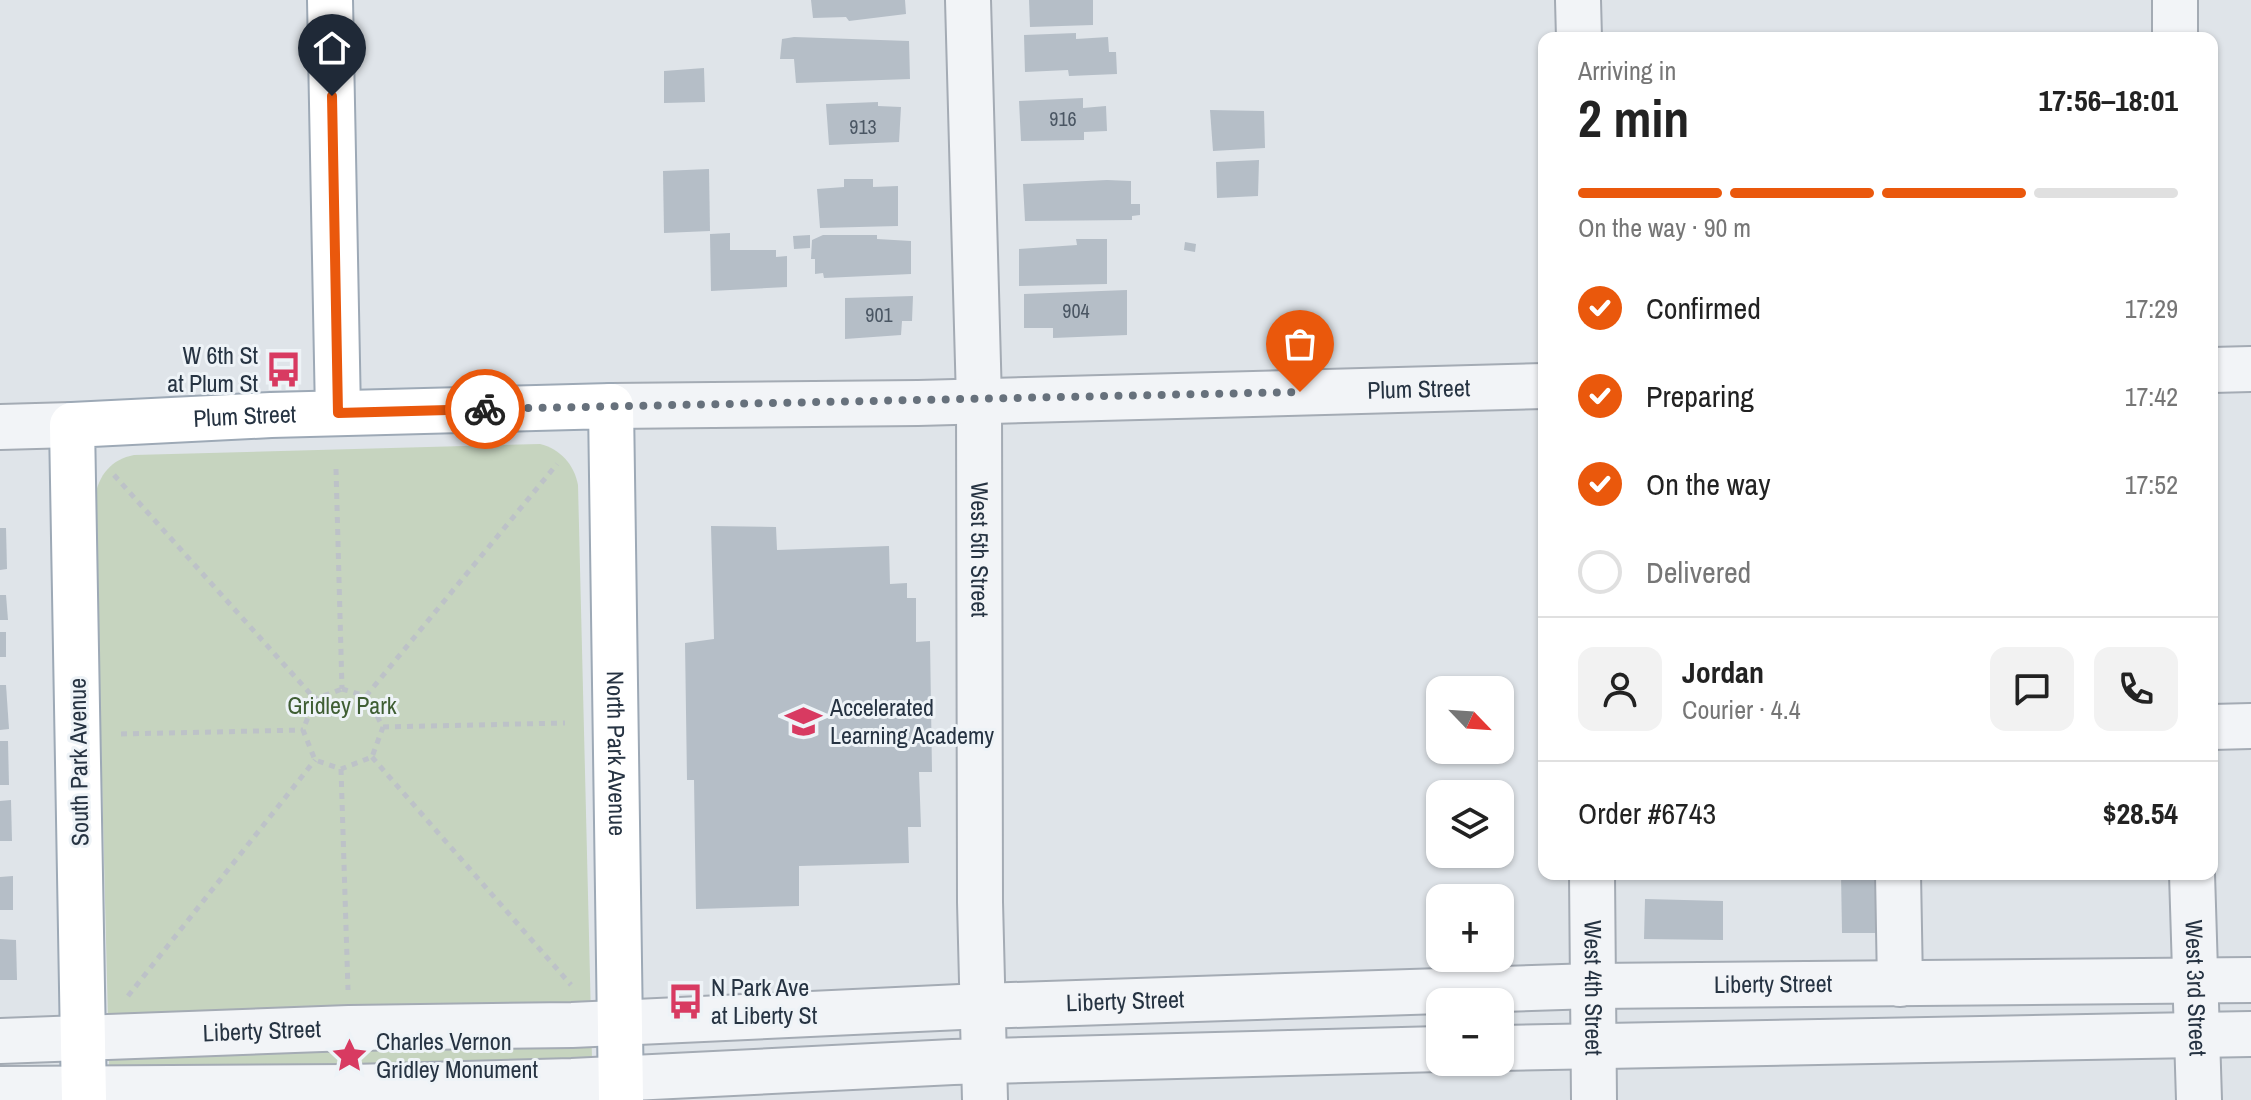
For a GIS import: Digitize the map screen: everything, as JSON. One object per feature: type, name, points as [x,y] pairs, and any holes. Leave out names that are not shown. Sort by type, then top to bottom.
[{"type":"main road","points":[[330,0],[338,413]]},
{"type":"main road","name":"Plum Street","points":[[72,425],[338,413],[611,406]]},
{"type":"main road","name":"North Park Avenue","points":[[611,406],[622,1088]]},
{"type":"main road","name":"South Park Avenue","points":[[72,425],[80,734],[83,1095]]},
{"type":"street","name":"West 5th Street","points":[[968,0],[979,400],[984,1081]]},
{"type":"street","points":[[1578,0],[1579,32]]},
{"type":"street","points":[[2175,0],[2175,32]]},
{"type":"street","points":[[2218,370],[2251,369]]},
{"type":"street","name":"Plum Street","points":[[611,406],[1538,386]]},
{"type":"street","name":"Plum Street","points":[[0,427],[72,425]]},
{"type":"street","points":[[2218,727],[2251,726]]},
{"type":"street","name":"West 4th Street","points":[[1592,880],[1594,1100]]},
{"type":"street","points":[[1898,880],[1900,984]]},
{"type":"street","name":"West 3rd Street","points":[[2192,880],[2199,1100]]},
{"type":"street","name":"Liberty Street","points":[[0,1041],[1593,986],[2251,980]]},
{"type":"street","points":[[1514,1048],[2251,1034]]},
{"type":"street","points":[[0,1089],[83,1095],[352,1087],[622,1088],[984,1081],[1426,1050]]},
{"type":"path","points":[[366,696],[557,464]]},
{"type":"path","points":[[336,469],[342,689]]},
{"type":"path","points":[[114,475],[315,699]]},
{"type":"path","points":[[342,689],[366,696],[383,727],[372,757],[341,769],[315,760],[303,730],[315,699],[342,689]]},
{"type":"path","points":[[383,727],[565,723]]},
{"type":"path","points":[[121,734],[303,730]]},
{"type":"path","points":[[372,757],[571,986]]},
{"type":"path","points":[[128,996],[315,760]]},
{"type":"path","points":[[341,769],[348,990]]},
{"type":"green space","name":"Gridley Park","points":[[540,444],[565,458],[578,485],[593,1100],[110,1100],[95,498],[103,475],[119,460],[134,455]]},
{"type":"building","points":[[811,0],[905,0],[906,14],[849,21],[846,17],[813,18]]},
{"type":"building","points":[[1029,0],[1093,0],[1093,25],[1030,27]]},
{"type":"building","points":[[1076,33],[1076,39],[1108,37],[1109,52],[1116,52],[1117,74],[1069,76],[1068,70],[1025,72],[1024,35]]},
{"type":"building","points":[[782,39],[909,41],[910,79],[796,83],[794,59],[780,59]]},
{"type":"building","points":[[704,68],[705,102],[664,103],[664,71]]},
{"type":"building","points":[[1083,98],[1083,108],[1106,106],[1107,131],[1084,132],[1084,140],[1021,141],[1019,101]]},
{"type":"building","points":[[878,102],[878,106],[901,107],[899,142],[829,145],[826,104]]},
{"type":"building","points":[[1210,110],[1264,111],[1265,148],[1213,151]]},
{"type":"building","points":[[1259,160],[1258,196],[1217,198],[1216,162]]},
{"type":"building","points":[[709,169],[710,231],[664,233],[663,171]]},
{"type":"building","points":[[844,179],[873,179],[873,187],[898,186],[898,226],[820,228],[817,189],[844,187]]},
{"type":"building","points":[[1131,181],[1131,204],[1140,204],[1140,215],[1132,216],[1132,220],[1025,221],[1023,184]]},
{"type":"building","points":[[730,233],[730,250],[776,250],[776,257],[787,256],[787,287],[711,291],[710,234]]},
{"type":"building","points":[[810,235],[810,248],[794,249],[793,236]]},
{"type":"building","points":[[823,235],[877,235],[877,239],[911,241],[911,274],[824,278],[823,273],[815,274],[815,259],[811,259],[812,240]]},
{"type":"building","points":[[1076,239],[1107,239],[1107,284],[1019,286],[1019,249],[1077,245]]},
{"type":"building","points":[[1185,242],[1196,244],[1195,252],[1184,250]]},
{"type":"building","points":[[1127,290],[1127,335],[1053,338],[1053,328],[1024,328],[1024,294]]},
{"type":"building","points":[[913,296],[912,321],[902,321],[901,335],[845,339],[845,298]]},
{"type":"building","points":[[711,526],[776,527],[777,550],[889,546],[890,584],[907,583],[907,598],[916,598],[916,642],[930,641],[932,772],[919,772],[921,827],[908,827],[909,863],[799,866],[799,906],[696,909],[694,780],[687,780],[685,643],[714,639]]},
{"type":"building","points":[[0,528],[6,528],[7,569],[0,570]]},
{"type":"building","points":[[0,595],[6,595],[8,620],[0,620]]},
{"type":"building","points":[[0,632],[6,632],[6,657],[0,657]]},
{"type":"building","points":[[0,685],[6,685],[9,729],[0,730]]},
{"type":"building","points":[[0,741],[8,741],[9,785],[0,785]]},
{"type":"building","points":[[11,800],[12,841],[0,841],[0,801]]},
{"type":"building","points":[[13,876],[13,910],[0,910],[0,877]]},
{"type":"building","points":[[1841,880],[1880,880],[1880,933],[1842,933]]},
{"type":"building","points":[[1645,899],[1723,901],[1723,940],[1644,939]]},
{"type":"building","points":[[0,939],[16,940],[17,980],[0,980]]},
{"type":"way so far","points":[[485,409],[918,403],[1300,392]]},
{"type":"place","name":"W 6th St at Plum St","points":[[284,370]]},
{"type":"place","name":"Accelerated Learning Academy","points":[[804,722]]},
{"type":"place","name":"N Park Ave at Liberty St","points":[[685,1002]]},
{"type":"place","name":"Charles Vernon Gridley Monument","points":[[350,1056]]},
{"type":"route","points":[[332,96],[338,413],[485,409]]}]
